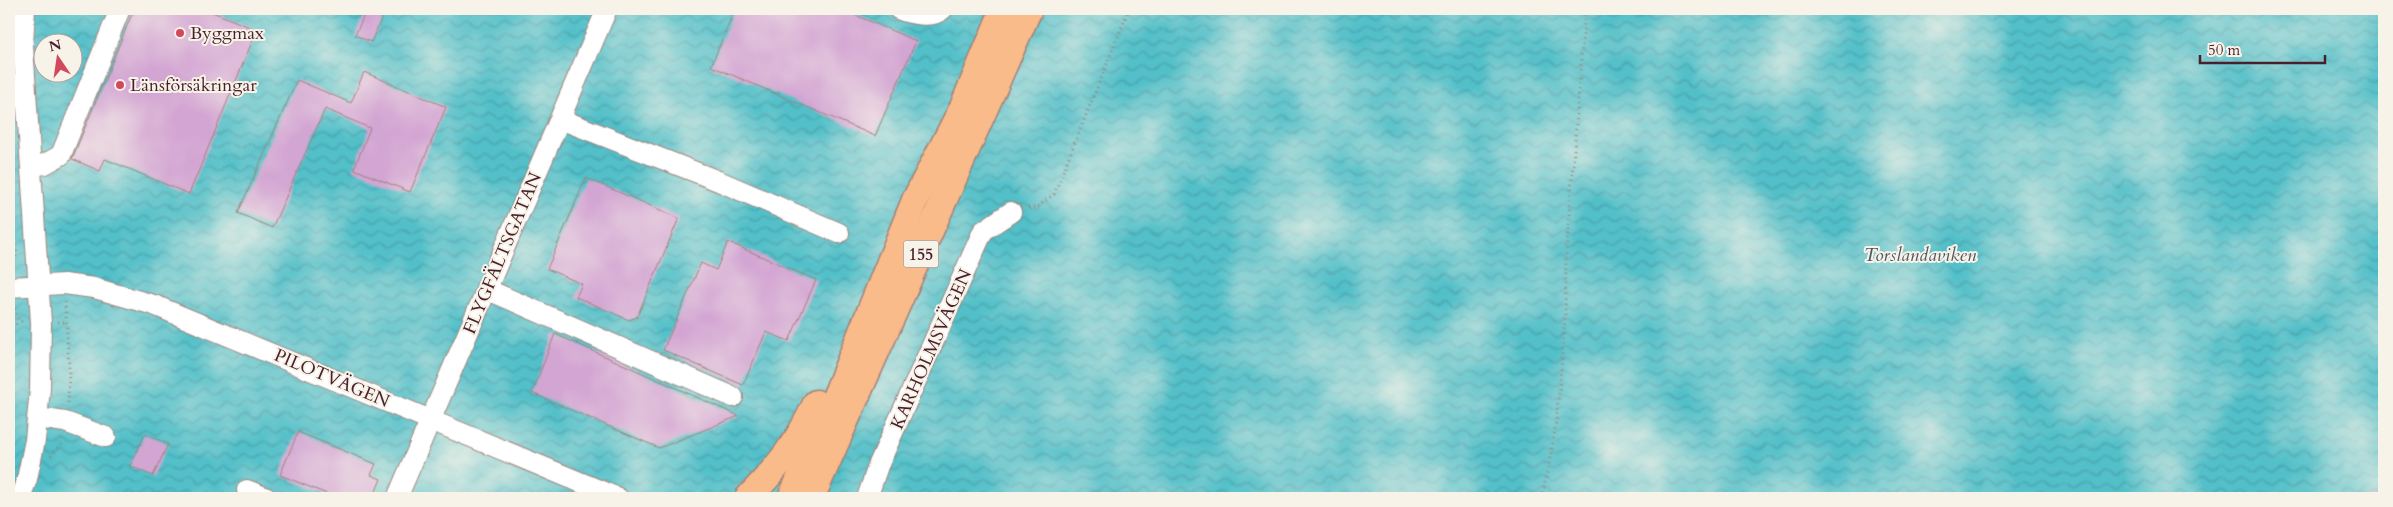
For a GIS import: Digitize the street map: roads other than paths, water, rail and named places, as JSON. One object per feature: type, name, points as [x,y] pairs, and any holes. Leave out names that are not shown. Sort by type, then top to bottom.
[{"type":"main road","name":"155","points":[[791,498],[822,430],[915,200],[962,109],[1004,9]]},
{"type":"main road","name":"155","points":[[811,498],[1030,9]]},
{"type":"main road","points":[[748,498],[780,465],[796,441],[808,420],[831,367],[846,341],[869,312]]},
{"type":"street","points":[[20,498],[27,479],[38,418],[41,323],[24,45],[25,9]]},
{"type":"street","points":[[32,166],[45,164],[61,155],[120,9]]},
{"type":"street","name":"FLYGFÄLTSGATAN","points":[[397,498],[606,9]]},
{"type":"street","points":[[898,9],[906,12],[930,14],[939,13],[943,9]]},
{"type":"street","points":[[560,119],[728,185],[839,233]]},
{"type":"street","name":"KARHOLMSVÄGEN","points":[[867,498],[878,466],[983,231],[1011,212]]},
{"type":"street","name":"PILOTVÄGEN","points":[[9,287],[64,284],[94,288],[154,305],[618,498]]},
{"type":"street","points":[[486,290],[734,397]]},
{"type":"street","points":[[38,418],[65,422],[106,437]]},
{"type":"street","points":[[247,490],[266,498]]},
{"type":"water","name":"Torslandaviken","points":[[9,9],[2384,9],[2384,498],[9,498]]},
{"type":"place","name":"Byggmax","points":[[180,33]]},
{"type":"place","name":"Länsförsäkringar","points":[[120,85]]}]
